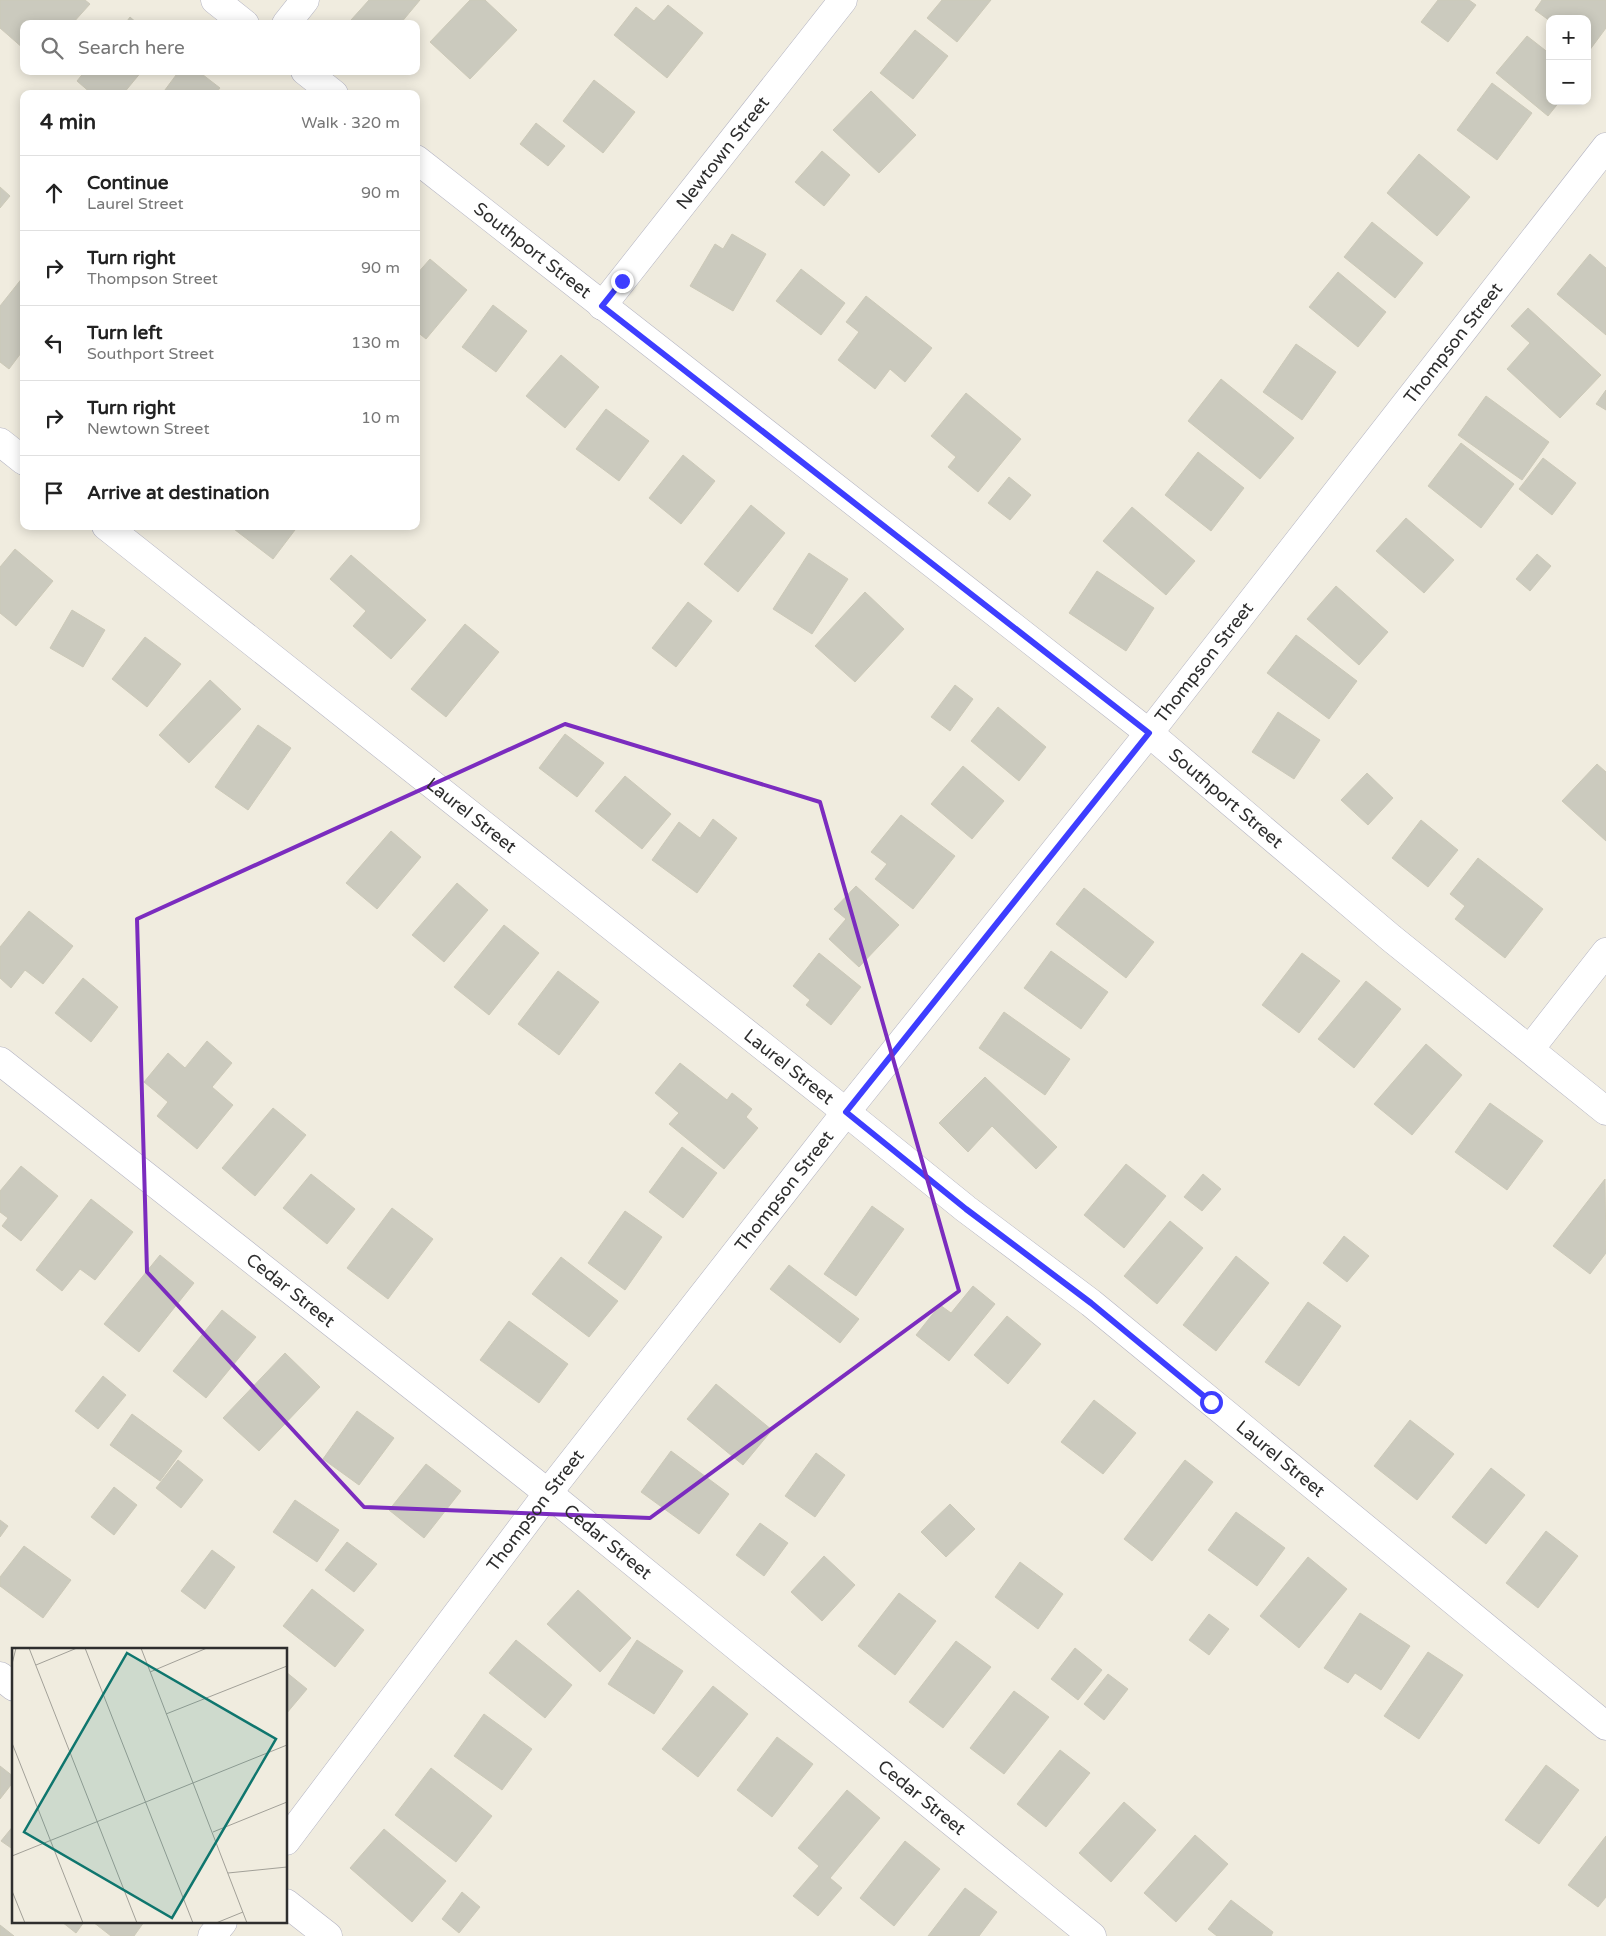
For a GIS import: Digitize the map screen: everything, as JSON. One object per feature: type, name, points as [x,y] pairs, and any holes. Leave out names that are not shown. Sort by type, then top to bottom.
[{"type":"street","points":[[215,0],[240,20]]},
{"type":"street","points":[[289,20],[304,0]]},
{"type":"street","name":"Newtown Street","points":[[602,306],[843,0]]},
{"type":"street","points":[[310,75],[329,90]]},
{"type":"street","name":"Thompson Street","points":[[288,1838],[548,1493],[846,1112],[1149,733],[1606,147]]},
{"type":"street","name":"Southport Street","points":[[420,162],[1149,733],[1391,938],[1606,1111]]},
{"type":"street","points":[[0,442],[20,458]]},
{"type":"street","name":"Laurel Street","points":[[111,530],[966,1209],[1091,1303],[1606,1726]]},
{"type":"street","points":[[1530,1049],[1606,952]]},
{"type":"street","name":"Cedar Street","points":[[0,1061],[548,1493],[1092,1936]]},
{"type":"street","points":[[0,1676],[12,1685]]},
{"type":"street","points":[[288,1905],[328,1936]]},
{"type":"street","points":[[212,1936],[221,1924]]},
{"type":"highlighted area","points":[[565,724],[820,802],[959,1291],[650,1518],[364,1507],[147,1272],[137,919]]},
{"type":"building","points":[[0,0],[85,0],[90,4],[76,20],[20,20],[20,46],[0,28]]},
{"type":"building","points":[[369,0],[420,0],[403,20],[351,20]]},
{"type":"building","points":[[470,0],[485,0],[517,30],[470,79],[430,42]]},
{"type":"building","points":[[942,0],[991,0],[957,42],[927,18]]},
{"type":"building","points":[[1438,0],[1469,0],[1476,5],[1448,42],[1421,22]]},
{"type":"building","points":[[1542,0],[1606,0],[1606,28],[1591,48],[1591,15],[1546,15],[1546,18],[1535,10]]},
{"type":"building","points":[[668,5],[703,33],[667,78],[614,35],[636,7],[654,21]]},
{"type":"building","points":[[915,30],[948,56],[913,99],[880,73]]},
{"type":"building","points":[[1527,36],[1546,51],[1546,105],[1557,105],[1548,116],[1496,73]]},
{"type":"building","points":[[82,75],[139,75],[126,90],[87,90],[77,81]]},
{"type":"building","points":[[176,75],[203,75],[220,88],[218,90],[165,90]]},
{"type":"building","points":[[594,80],[635,112],[603,153],[563,121]]},
{"type":"building","points":[[1492,83],[1532,113],[1497,160],[1457,130]]},
{"type":"building","points":[[871,91],[916,135],[879,173],[833,130]]},
{"type":"building","points":[[536,123],[565,146],[548,166],[520,144]]},
{"type":"building","points":[[822,151],[850,175],[824,206],[795,182]]},
{"type":"building","points":[[1419,154],[1470,197],[1437,236],[1387,193]]},
{"type":"building","points":[[0,187],[10,196],[0,208]]},
{"type":"building","points":[[1372,222],[1423,263],[1395,298],[1344,257]]},
{"type":"building","points":[[732,234],[766,254],[733,311],[690,286],[715,244],[723,249]]},
{"type":"building","points":[[1590,254],[1606,268],[1606,335],[1557,294]]},
{"type":"building","points":[[430,259],[467,290],[426,339],[420,334],[420,270]]},
{"type":"building","points":[[801,269],[845,303],[821,335],[776,301]]},
{"type":"building","points":[[1338,272],[1386,312],[1358,347],[1309,307]]},
{"type":"building","points":[[20,281],[20,354],[9,369],[0,362],[0,306]]},
{"type":"building","points":[[866,296],[932,348],[905,382],[890,369],[875,389],[838,360],[859,332],[846,322]]},
{"type":"building","points":[[493,305],[527,331],[496,372],[462,347]]},
{"type":"building","points":[[1528,308],[1601,375],[1560,418],[1507,369],[1530,343],[1511,326]]},
{"type":"building","points":[[1296,344],[1336,372],[1302,420],[1263,392]]},
{"type":"building","points":[[561,355],[599,387],[565,428],[526,396]]},
{"type":"building","points":[[1221,379],[1294,438],[1260,479],[1188,421]]},
{"type":"building","points":[[1606,390],[1606,410],[1596,404]]},
{"type":"building","points":[[966,393],[1021,439],[978,492],[948,467],[956,457],[931,436]]},
{"type":"building","points":[[1486,396],[1549,442],[1522,480],[1458,435]]},
{"type":"building","points":[[606,409],[649,441],[619,481],[576,449]]},
{"type":"building","points":[[1461,443],[1514,484],[1481,528],[1428,486]]},
{"type":"building","points":[[1198,452],[1244,488],[1211,531],[1165,495]]},
{"type":"building","points":[[683,455],[715,481],[681,524],[649,498]]},
{"type":"building","points":[[1543,458],[1576,483],[1552,515],[1519,489]]},
{"type":"building","points":[[1009,477],[1031,495],[1010,520],[988,503]]},
{"type":"building","points":[[751,505],[785,533],[738,592],[704,564]]},
{"type":"building","points":[[1132,507],[1195,561],[1166,595],[1103,541]]},
{"type":"building","points":[[1406,518],[1454,560],[1424,593],[1376,551]]},
{"type":"building","points":[[235,530],[295,530],[273,559]]},
{"type":"building","points":[[15,549],[53,581],[16,626],[0,613],[0,567]]},
{"type":"building","points":[[809,553],[848,579],[812,634],[773,609]]},
{"type":"building","points":[[1537,554],[1551,566],[1530,591],[1516,579]]},
{"type":"building","points":[[351,555],[426,620],[391,659],[353,626],[366,611],[330,579]]},
{"type":"building","points":[[1097,571],[1154,608],[1126,651],[1069,613]]},
{"type":"building","points":[[1336,586],[1388,632],[1359,665],[1307,619]]},
{"type":"building","points":[[865,592],[904,629],[855,682],[815,646]]},
{"type":"building","points":[[688,602],[712,621],[676,667],[652,648]]},
{"type":"building","points":[[72,610],[105,630],[83,667],[50,648]]},
{"type":"building","points":[[465,624],[499,652],[446,717],[411,689]]},
{"type":"building","points":[[1296,635],[1357,681],[1329,719],[1267,673]]},
{"type":"building","points":[[145,637],[181,664],[147,707],[112,679]]},
{"type":"building","points":[[210,680],[241,709],[189,763],[159,735]]},
{"type":"building","points":[[955,685],[973,699],[950,731],[931,717]]},
{"type":"building","points":[[998,707],[1046,747],[1019,781],[971,741]]},
{"type":"building","points":[[1278,712],[1320,740],[1294,779],[1252,752]]},
{"type":"building","points":[[258,725],[291,748],[248,810],[215,787]]},
{"type":"building","points":[[565,734],[604,763],[577,797],[539,768]]},
{"type":"building","points":[[1597,764],[1606,772],[1606,841],[1562,801]]},
{"type":"building","points":[[963,766],[1004,801],[972,839],[931,804]]},
{"type":"building","points":[[1367,773],[1393,798],[1368,825],[1341,800]]},
{"type":"building","points":[[625,776],[671,814],[642,849],[595,811]]},
{"type":"building","points":[[901,815],[955,856],[913,909],[875,879],[887,864],[871,852]]},
{"type":"building","points":[[713,819],[737,838],[697,893],[652,860],[679,822],[700,838]]},
{"type":"building","points":[[1421,820],[1458,850],[1428,887],[1392,858]]},
{"type":"building","points":[[391,831],[421,857],[377,909],[346,883]]},
{"type":"building","points":[[1478,858],[1543,909],[1505,958],[1455,919],[1465,906],[1450,894]]},
{"type":"building","points":[[457,883],[488,910],[444,962],[412,935]]},
{"type":"building","points":[[856,886],[899,925],[859,967],[829,939],[846,919],[834,909]]},
{"type":"building","points":[[1084,888],[1154,942],[1126,978],[1056,924]]},
{"type":"building","points":[[29,911],[73,946],[43,984],[25,970],[11,988],[0,978],[0,947]]},
{"type":"building","points":[[504,925],[539,953],[489,1015],[454,987]]},
{"type":"building","points":[[1051,951],[1108,992],[1081,1029],[1024,988]]},
{"type":"building","points":[[819,953],[861,987],[831,1025],[806,1005],[810,1000],[793,986]]},
{"type":"building","points":[[1302,953],[1340,981],[1299,1033],[1262,1005]]},
{"type":"building","points":[[558,971],[599,1002],[559,1055],[518,1024]]},
{"type":"building","points":[[83,978],[118,1007],[91,1042],[55,1013]]},
{"type":"building","points":[[1366,981],[1401,1009],[1354,1068],[1318,1039]]},
{"type":"building","points":[[1004,1012],[1070,1059],[1045,1095],[979,1048]]},
{"type":"building","points":[[207,1041],[232,1063],[212,1087],[233,1105],[197,1149],[157,1116],[168,1102],[144,1082],[168,1053],[185,1068]]},
{"type":"building","points":[[1426,1044],[1462,1075],[1412,1135],[1374,1104]]},
{"type":"building","points":[[680,1063],[727,1100],[732,1093],[752,1109],[746,1117],[758,1128],[724,1169],[669,1124],[679,1113],[655,1093]]},
{"type":"building","points":[[985,1077],[1057,1147],[1036,1169],[992,1126],[968,1152],[939,1123]]},
{"type":"building","points":[[1490,1103],[1543,1141],[1507,1190],[1455,1152]]},
{"type":"building","points":[[273,1108],[306,1135],[255,1196],[222,1168]]},
{"type":"building","points":[[682,1147],[717,1173],[683,1218],[649,1192]]},
{"type":"building","points":[[1126,1164],[1166,1196],[1124,1248],[1084,1215]]},
{"type":"building","points":[[21,1166],[58,1196],[21,1241],[2,1226],[8,1218],[0,1212],[0,1191]]},
{"type":"building","points":[[311,1174],[355,1209],[327,1244],[283,1208]]},
{"type":"building","points":[[1203,1174],[1221,1189],[1202,1211],[1184,1197]]},
{"type":"building","points":[[1605,1179],[1606,1253],[1590,1274],[1553,1246]]},
{"type":"building","points":[[91,1199],[133,1232],[95,1280],[80,1269],[62,1291],[36,1270]]},
{"type":"building","points":[[872,1206],[904,1229],[856,1296],[824,1274]]},
{"type":"building","points":[[392,1208],[433,1239],[388,1299],[347,1268]]},
{"type":"building","points":[[625,1211],[662,1237],[625,1290],[588,1263]]},
{"type":"building","points":[[1170,1221],[1203,1248],[1157,1304],[1124,1276]]},
{"type":"building","points":[[1344,1236],[1369,1256],[1347,1282],[1323,1263]]},
{"type":"building","points":[[160,1255],[194,1283],[139,1352],[104,1324]]},
{"type":"building","points":[[1236,1256],[1269,1283],[1216,1351],[1183,1325]]},
{"type":"building","points":[[561,1257],[618,1301],[589,1337],[532,1294]]},
{"type":"building","points":[[789,1265],[859,1319],[840,1343],[770,1289]]},
{"type":"building","points":[[973,1286],[995,1304],[949,1361],[916,1335],[940,1305],[951,1313]]},
{"type":"building","points":[[1308,1302],[1341,1326],[1299,1386],[1265,1362]]},
{"type":"building","points":[[222,1310],[256,1337],[206,1398],[173,1371]]},
{"type":"building","points":[[1007,1316],[1041,1344],[1008,1384],[974,1355]]},
{"type":"building","points":[[509,1321],[568,1364],[539,1403],[480,1360]]},
{"type":"building","points":[[285,1353],[320,1387],[259,1451],[223,1418]]},
{"type":"building","points":[[103,1376],[126,1395],[98,1429],[75,1411]]},
{"type":"building","points":[[716,1384],[772,1430],[743,1465],[687,1419]]},
{"type":"building","points":[[1094,1400],[1136,1433],[1103,1474],[1061,1442]]},
{"type":"building","points":[[357,1411],[394,1438],[359,1485],[323,1459]]},
{"type":"building","points":[[132,1414],[182,1451],[160,1481],[110,1445]]},
{"type":"building","points":[[1410,1420],[1454,1454],[1417,1500],[1374,1466]]},
{"type":"building","points":[[671,1451],[729,1494],[699,1534],[641,1492]]},
{"type":"building","points":[[816,1453],[845,1475],[815,1517],[785,1496]]},
{"type":"building","points":[[178,1460],[203,1480],[181,1508],[156,1488]]},
{"type":"building","points":[[1185,1460],[1213,1482],[1152,1561],[1124,1539]]},
{"type":"building","points":[[426,1464],[461,1491],[424,1538],[389,1510]]},
{"type":"building","points":[[1491,1468],[1525,1495],[1486,1544],[1452,1517]]},
{"type":"building","points":[[114,1487],[137,1505],[114,1535],[91,1517]]},
{"type":"building","points":[[295,1500],[339,1530],[317,1562],[273,1532]]},
{"type":"building","points":[[950,1504],[975,1529],[946,1557],[921,1532]]},
{"type":"building","points":[[1236,1512],[1285,1548],[1257,1586],[1208,1550]]},
{"type":"building","points":[[0,1520],[8,1526],[0,1537]]},
{"type":"building","points":[[760,1523],[788,1543],[764,1576],[736,1555]]},
{"type":"building","points":[[1546,1531],[1578,1556],[1538,1608],[1506,1583]]},
{"type":"building","points":[[347,1542],[377,1564],[354,1592],[325,1570]]},
{"type":"building","points":[[24,1546],[71,1580],[43,1618],[0,1586],[0,1577]]},
{"type":"building","points":[[212,1550],[235,1567],[205,1609],[181,1591]]},
{"type":"building","points":[[824,1556],[855,1585],[822,1621],[791,1592]]},
{"type":"building","points":[[1308,1557],[1347,1589],[1299,1648],[1260,1616]]},
{"type":"building","points":[[1020,1562],[1063,1594],[1038,1629],[995,1597]]},
{"type":"building","points":[[312,1589],[364,1630],[335,1667],[283,1626]]},
{"type":"building","points":[[578,1590],[631,1638],[600,1672],[547,1624]]},
{"type":"building","points":[[899,1593],[936,1621],[895,1675],[858,1646]]},
{"type":"building","points":[[1360,1613],[1410,1646],[1381,1690],[1355,1673],[1348,1683],[1324,1668]]},
{"type":"building","points":[[1209,1614],[1229,1629],[1209,1655],[1189,1640]]},
{"type":"building","points":[[516,1640],[572,1685],[545,1718],[489,1673]]},
{"type":"building","points":[[637,1640],[683,1671],[654,1714],[608,1684]]},
{"type":"building","points":[[956,1641],[991,1667],[943,1728],[909,1702]]},
{"type":"building","points":[[1075,1648],[1102,1670],[1078,1700],[1051,1679]]},
{"type":"building","points":[[1428,1652],[1463,1675],[1419,1739],[1384,1716]]},
{"type":"building","points":[[288,1674],[307,1689],[288,1712]]},
{"type":"building","points":[[1108,1674],[1128,1689],[1104,1720],[1084,1704]]},
{"type":"building","points":[[713,1686],[748,1714],[698,1777],[662,1749]]},
{"type":"building","points":[[1014,1691],[1049,1717],[1004,1774],[970,1748]]},
{"type":"building","points":[[484,1714],[532,1749],[502,1790],[454,1756]]},
{"type":"building","points":[[777,1737],[813,1764],[772,1817],[737,1790]]},
{"type":"building","points":[[1060,1750],[1090,1773],[1046,1827],[1017,1804]]},
{"type":"building","points":[[1546,1765],[1579,1790],[1539,1844],[1505,1820]]},
{"type":"building","points":[[0,1766],[12,1775],[12,1784],[0,1799]]},
{"type":"building","points":[[431,1768],[492,1816],[456,1862],[395,1815]]},
{"type":"building","points":[[847,1790],[880,1818],[830,1878],[842,1888],[818,1916],[793,1896],[819,1866],[798,1848]]},
{"type":"building","points":[[1124,1802],[1156,1830],[1111,1882],[1079,1853]]},
{"type":"building","points":[[12,1827],[12,1849],[1,1841]]},
{"type":"building","points":[[384,1829],[446,1881],[412,1922],[350,1868]]},
{"type":"building","points":[[1195,1835],[1228,1864],[1176,1922],[1144,1893]]},
{"type":"building","points":[[1606,1836],[1606,1897],[1598,1907],[1568,1885]]},
{"type":"building","points":[[905,1841],[940,1869],[894,1926],[860,1898]]},
{"type":"building","points":[[965,1888],[997,1912],[979,1936],[928,1936]]},
{"type":"building","points":[[462,1892],[480,1907],[459,1933],[442,1919]]},
{"type":"building","points":[[1231,1900],[1273,1932],[1271,1936],[1217,1936],[1208,1929]]},
{"type":"building","points":[[65,1924],[83,1924],[76,1933]]},
{"type":"building","points":[[96,1924],[143,1924],[134,1936],[111,1936]]},
{"type":"building","points":[[0,1925],[14,1936],[0,1936]]},
{"type":"route","points":[[622,281],[602,306],[1149,733],[846,1112],[966,1209],[1091,1303],[1211,1402]]}]
